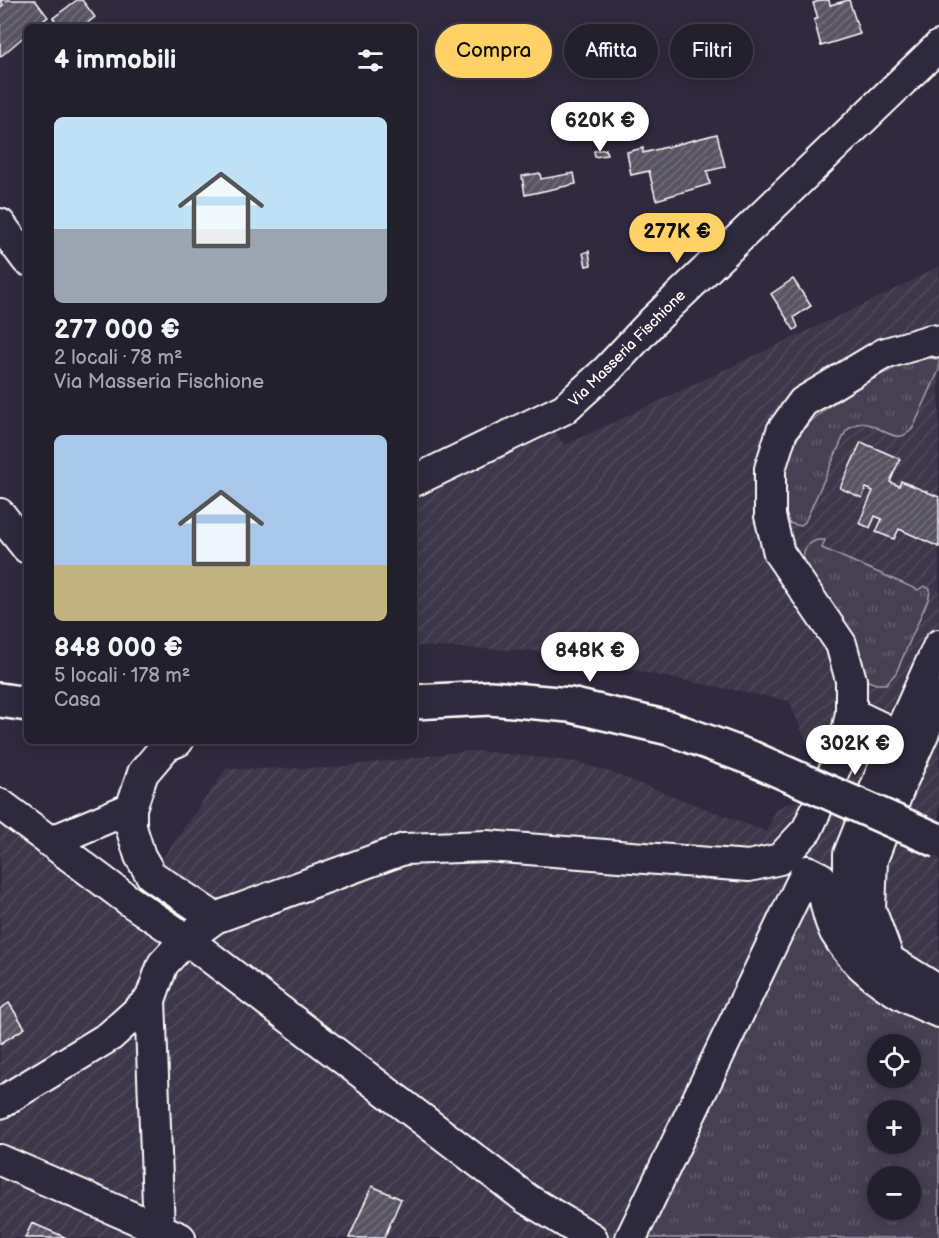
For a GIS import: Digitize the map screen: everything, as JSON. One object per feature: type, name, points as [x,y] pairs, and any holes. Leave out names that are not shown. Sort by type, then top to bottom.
[{"type":"main road","points":[[417,702],[490,698],[570,705],[669,728],[751,758],[939,841]]},
{"type":"main road","points":[[0,700],[24,704]]},
{"type":"street","name":"Via Masseria Fischione","points":[[417,480],[564,409],[608,369],[653,321],[939,46]]},
{"type":"street","points":[[0,224],[24,256]]},
{"type":"street","points":[[0,1160],[169,1233],[150,1000],[163,964],[186,939],[215,918],[404,849],[487,846],[749,866],[780,859],[807,830],[843,751],[851,713],[851,680],[841,644],[779,553],[770,516],[770,469],[782,431],[802,402],[883,354],[931,340],[939,342]]},
{"type":"street","points":[[0,514],[24,544]]},
{"type":"street","points":[[908,740],[939,645]]},
{"type":"street","points":[[939,698],[908,740],[849,854],[849,894],[859,927],[889,960],[939,991]]},
{"type":"street","points":[[851,713],[908,740]]},
{"type":"street","points":[[171,744],[166,746],[143,773],[131,808],[131,827],[140,856],[151,875],[215,918]]},
{"type":"street","points":[[0,804],[131,902],[186,939],[527,1199],[591,1238]]},
{"type":"street","points":[[50,842],[131,808]]},
{"type":"street","points":[[631,1238],[807,871],[821,878],[834,930],[854,959],[882,985],[939,1012]]},
{"type":"street","points":[[0,1103],[110,1036],[150,1000]]},
{"type":"shaded area","points":[[939,266],[939,1238],[0,1238],[0,825],[125,911],[226,769],[331,768],[466,751],[577,762],[610,772],[767,832],[776,808],[805,798],[818,768],[789,701],[534,651],[417,646],[417,487],[549,424],[565,445],[890,292]]},
{"type":"green space","points":[[927,358],[939,359],[939,370],[913,428],[905,435],[897,436],[864,423],[855,425],[846,431],[805,522],[800,526],[789,523],[785,498],[788,464],[792,449],[807,425],[828,407],[856,389],[899,366]]},
{"type":"green space","points":[[817,540],[825,540],[822,548],[918,590],[924,586],[930,589],[929,597],[896,673],[886,684],[868,681],[864,675],[862,657],[852,634],[803,560],[806,547]]},
{"type":"green space","points":[[808,887],[939,1019],[939,1238],[639,1238]]},
{"type":"building","points":[[0,0],[35,0],[48,17],[39,24],[24,24],[24,37],[0,57],[0,7],[3,5]]},
{"type":"building","points":[[77,0],[82,0],[95,17],[86,24],[58,24],[53,18]]},
{"type":"building","points":[[829,0],[830,5],[849,0],[860,34],[821,46],[814,20],[818,18],[813,3]]},
{"type":"building","points":[[717,134],[725,167],[707,171],[710,184],[656,200],[649,171],[631,175],[627,152],[643,148],[643,153]]},
{"type":"building","points":[[606,149],[607,155],[595,157],[594,151]]},
{"type":"building","points":[[540,173],[541,179],[574,173],[576,184],[525,195],[522,176]]},
{"type":"building","points":[[589,251],[591,265],[586,266],[583,253]]},
{"type":"building","points":[[793,279],[811,306],[794,317],[798,327],[794,330],[771,294]]},
{"type":"building","points":[[861,442],[900,459],[890,482],[899,486],[901,481],[939,497],[939,547],[899,529],[894,539],[876,532],[882,519],[875,516],[870,528],[859,523],[873,491],[866,488],[862,498],[840,488]]},
{"type":"building","points":[[9,1003],[25,1028],[0,1044],[0,1009]]},
{"type":"building","points":[[372,1186],[401,1199],[384,1238],[349,1238]]},
{"type":"building","points":[[32,1223],[67,1238],[25,1238]]}]
